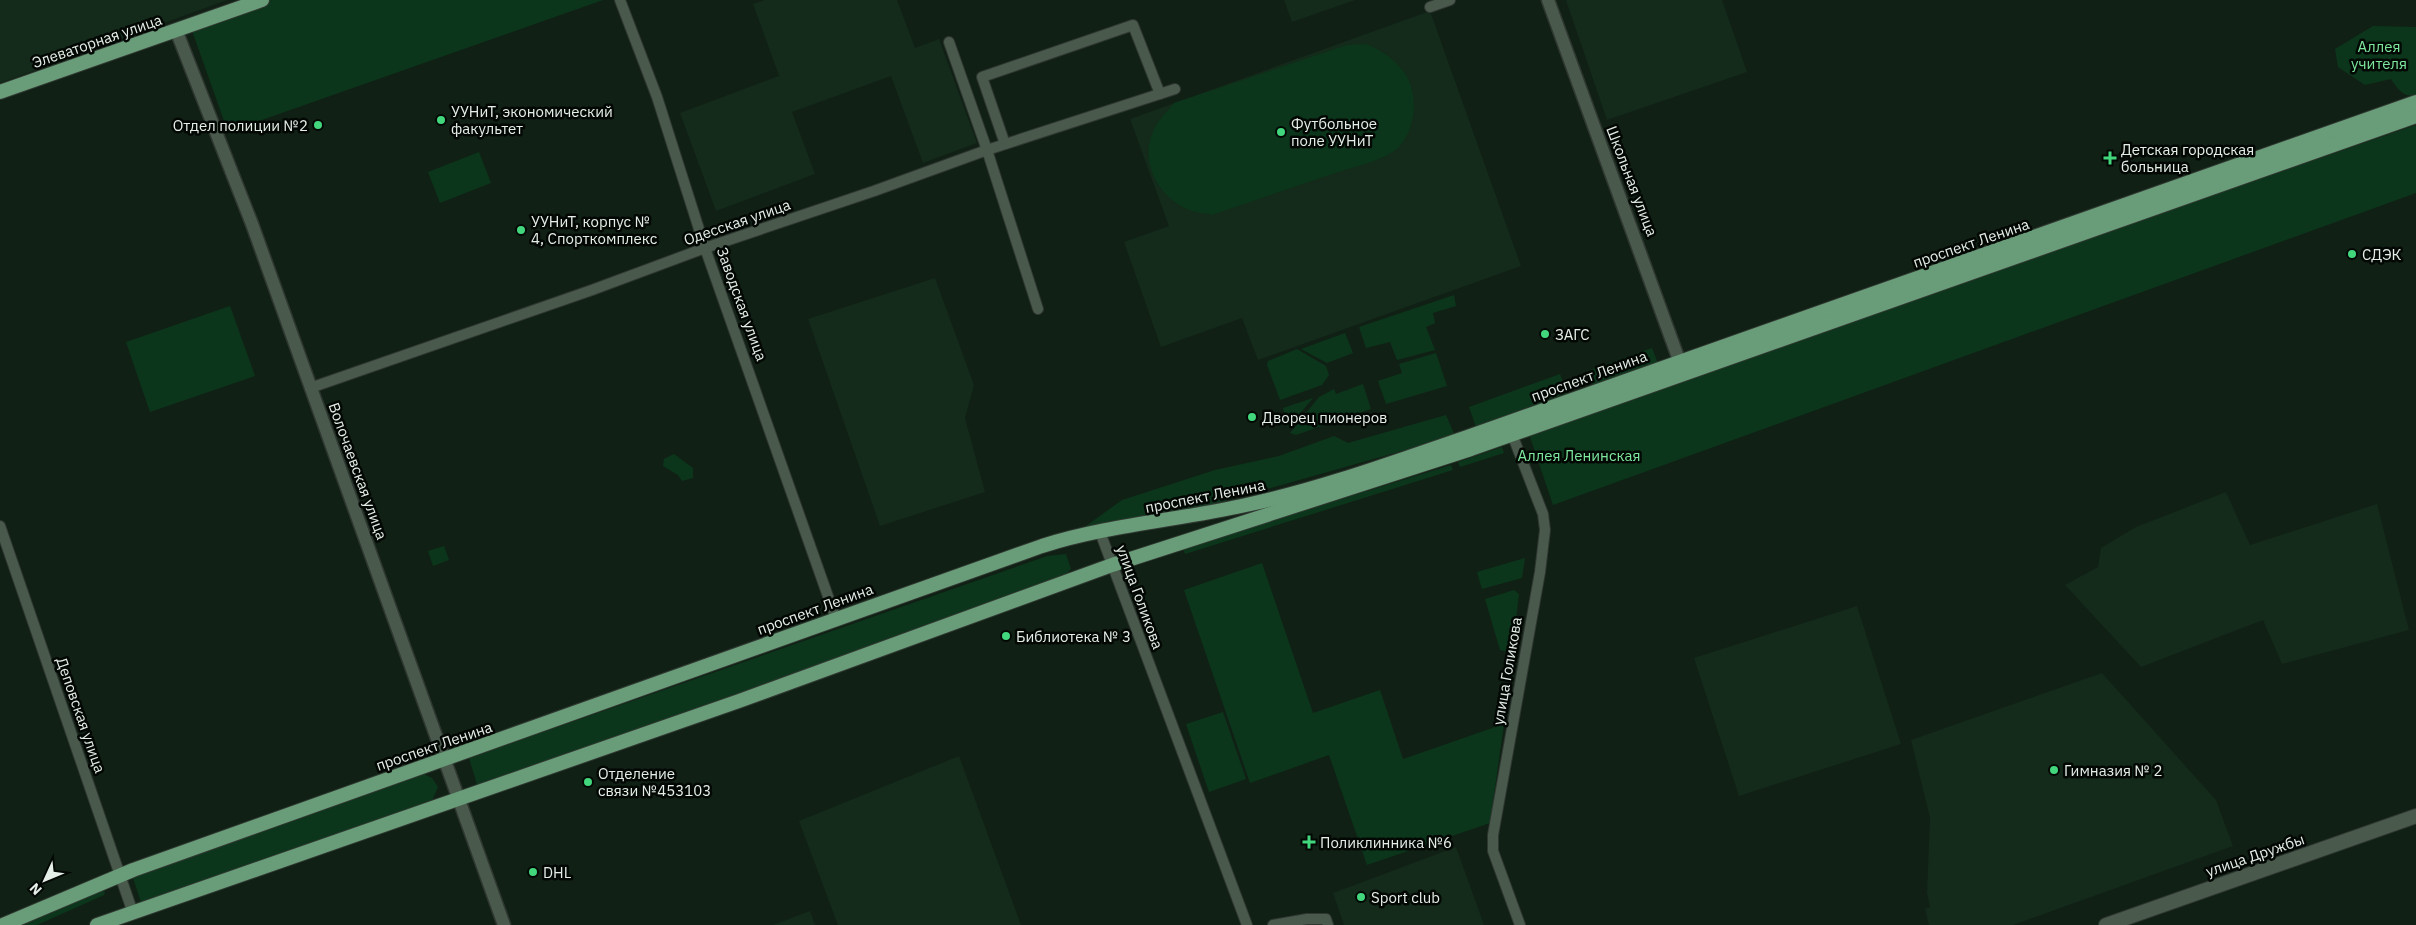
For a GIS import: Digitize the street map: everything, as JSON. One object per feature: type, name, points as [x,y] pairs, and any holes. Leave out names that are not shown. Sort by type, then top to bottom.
[{"type":"main road","name":"Элеваторная улица","points":[[0,92],[262,0]]},
{"type":"main road","name":"проспект Ленина","points":[[97,925],[729,704],[1112,565],[1682,367],[2416,102]]},
{"type":"main road","name":"проспект Ленина","points":[[1682,367],[2416,116]]},
{"type":"main road","name":"проспект Ленина","points":[[3,925],[119,875],[1060,541],[1279,498],[1510,428]]},
{"type":"main road","name":"улица Дружбы","points":[[2106,925],[2416,816]]},
{"type":"street","name":"Заводская улица","points":[[620,0],[657,97],[705,248],[836,619]]},
{"type":"street","points":[[1430,7],[1450,0]]},
{"type":"street","name":"Школьная улица","points":[[1548,0],[1682,367]]},
{"type":"street","points":[[1006,144],[982,77],[1133,25],[1160,94]]},
{"type":"street","name":"Волочаевская улица","points":[[176,30],[252,224],[504,925]]},
{"type":"street","points":[[949,42],[987,150],[1038,309]]},
{"type":"street","name":"Одесская улица","points":[[310,388],[987,150],[1175,89]]},
{"type":"street","name":"улица Голикова","points":[[1510,428],[1542,514],[1545,530],[1540,572],[1493,835],[1493,851],[1520,925]]},
{"type":"street","name":"Деповская улица","points":[[0,526],[133,913]]},
{"type":"street","name":"улица Голикова","points":[[1100,532],[1247,925]]},
{"type":"street","points":[[1273,925],[1307,919],[1326,919],[1328,925]]},
{"type":"shaded area","points":[[0,0],[227,0],[0,83]]},
{"type":"shaded area","points":[[765,0],[897,0],[915,48],[939,39],[977,143],[923,163],[891,76],[792,112],[815,174],[716,211],[680,113],[779,76],[790,106],[753,4]]},
{"type":"shaded area","points":[[1284,0],[1355,0],[1292,22]]},
{"type":"shaded area","points":[[1566,0],[1722,0],[1747,72],[1607,120]]},
{"type":"shaded area","points":[[1430,11],[1521,266],[1258,360],[1242,318],[1161,347],[1124,242],[1169,226],[1130,119]]},
{"type":"shaded area","points":[[935,278],[974,385],[965,418],[985,492],[880,526],[808,319]]},
{"type":"shaded area","points":[[2226,492],[2250,545],[2377,504],[2409,630],[2282,664],[2263,620],[2141,667],[2065,585],[2098,567],[2101,548],[2136,527]]},
{"type":"shaded area","points":[[1857,606],[1901,744],[1739,796],[1694,658]]},
{"type":"shaded area","name":"Гимназия № 2","points":[[2102,673],[2216,800],[2233,846],[2013,925],[1929,925],[1925,909],[1930,907],[1927,893],[1930,818],[1911,740]]},
{"type":"shaded area","points":[[959,756],[1021,925],[838,925],[799,821]]},
{"type":"shaded area","points":[[1456,847],[1484,925],[1344,925],[1333,893]]},
{"type":"shaded area","points":[[810,911],[815,925],[773,925]]},
{"type":"green space","points":[[271,0],[603,0],[228,132],[191,28]]},
{"type":"green space","name":"Аллея учителя","points":[[2373,26],[2416,27],[2416,95],[2404,94],[2391,79],[2365,85],[2338,67],[2335,49]]},
{"type":"green space","name":"Футбольное поле УУНиТ","points":[[1367,44],[1397,64],[1408,78],[1411,86],[1414,102],[1413,116],[1406,137],[1392,153],[1369,163],[1212,215],[1192,211],[1179,205],[1162,189],[1151,169],[1149,146],[1156,126],[1174,103],[1347,45]]},
{"type":"green space","name":"Аллея Ленинская","points":[[2416,125],[2416,193],[1553,505],[1528,431]]},
{"type":"green space","points":[[479,152],[491,183],[440,203],[428,172]]},
{"type":"green space","points":[[1454,295],[1456,306],[1433,313],[1435,323],[1426,327],[1435,350],[1397,360],[1390,342],[1366,348],[1359,327]]},
{"type":"green space","points":[[230,306],[255,376],[150,412],[126,342]]},
{"type":"green space","points":[[1345,333],[1353,353],[1327,363],[1301,349]]},
{"type":"green space","points":[[1652,348],[1659,366],[1594,390],[1587,371]]},
{"type":"green space","points":[[1297,349],[1326,366],[1329,375],[1322,385],[1280,400],[1267,365],[1268,361]]},
{"type":"green space","points":[[1436,353],[1447,386],[1386,404],[1378,381],[1402,373],[1399,364]]},
{"type":"green space","points":[[1560,374],[1569,397],[1477,430],[1469,407]]},
{"type":"green space","points":[[1363,384],[1371,409],[1296,435],[1290,433],[1319,397],[1334,389],[1336,394]]},
{"type":"green space","points":[[1313,398],[1288,428],[1283,408]]},
{"type":"green space","points":[[1446,415],[1455,436],[1182,513],[1079,531],[1122,500],[1215,470],[1279,456],[1334,436],[1348,443]]},
{"type":"green space","points":[[1502,447],[1504,453],[1460,467],[1458,462]]},
{"type":"green space","points":[[674,454],[693,468],[693,478],[682,481],[678,475],[663,466],[664,459]]},
{"type":"green space","points":[[1451,465],[1453,470],[1185,554],[1183,548]]},
{"type":"green space","points":[[444,546],[449,560],[433,566],[428,551]]},
{"type":"green space","points":[[1066,554],[1071,569],[1060,580],[478,788],[469,758],[1047,556]]},
{"type":"green space","points":[[1525,558],[1522,578],[1482,589],[1477,572]]},
{"type":"green space","points":[[1262,563],[1313,713],[1380,690],[1403,759],[1504,724],[1490,823],[1367,865],[1329,755],[1250,783],[1184,590]]},
{"type":"green space","points":[[1514,590],[1519,594],[1512,653],[1500,650],[1485,599]]},
{"type":"green space","points":[[1223,712],[1246,779],[1209,792],[1186,724]]},
{"type":"green space","points":[[424,774],[432,778],[438,787],[432,801],[141,902],[133,878]]},
{"type":"green space","points":[[101,890],[105,892],[104,895],[37,925],[19,925]]},
{"type":"place","name":"УУНиТ, экономический факультет","points":[[441,120]]},
{"type":"place","name":"Отдел полиции №2","points":[[318,125]]},
{"type":"place","name":"Футбольное поле УУНиТ","points":[[1281,132]]},
{"type":"place","name":"Детская городская больница","points":[[2110,158]]},
{"type":"place","name":"УУНиТ, корпус № 4, Спорткомплекс","points":[[521,230]]},
{"type":"place","name":"СДЭК","points":[[2352,254]]},
{"type":"place","name":"ЗАГС","points":[[1545,334]]},
{"type":"place","name":"Дворец пионеров","points":[[1252,417]]},
{"type":"place","name":"Библиотека № 3","points":[[1006,636]]},
{"type":"place","name":"Гимназия № 2","points":[[2054,770]]},
{"type":"place","name":"Отделение связи №453103","points":[[588,782]]},
{"type":"place","name":"Поликлинника №6","points":[[1309,842]]},
{"type":"place","name":"DHL","points":[[533,872]]},
{"type":"place","name":"Sport club","points":[[1361,897]]}]
